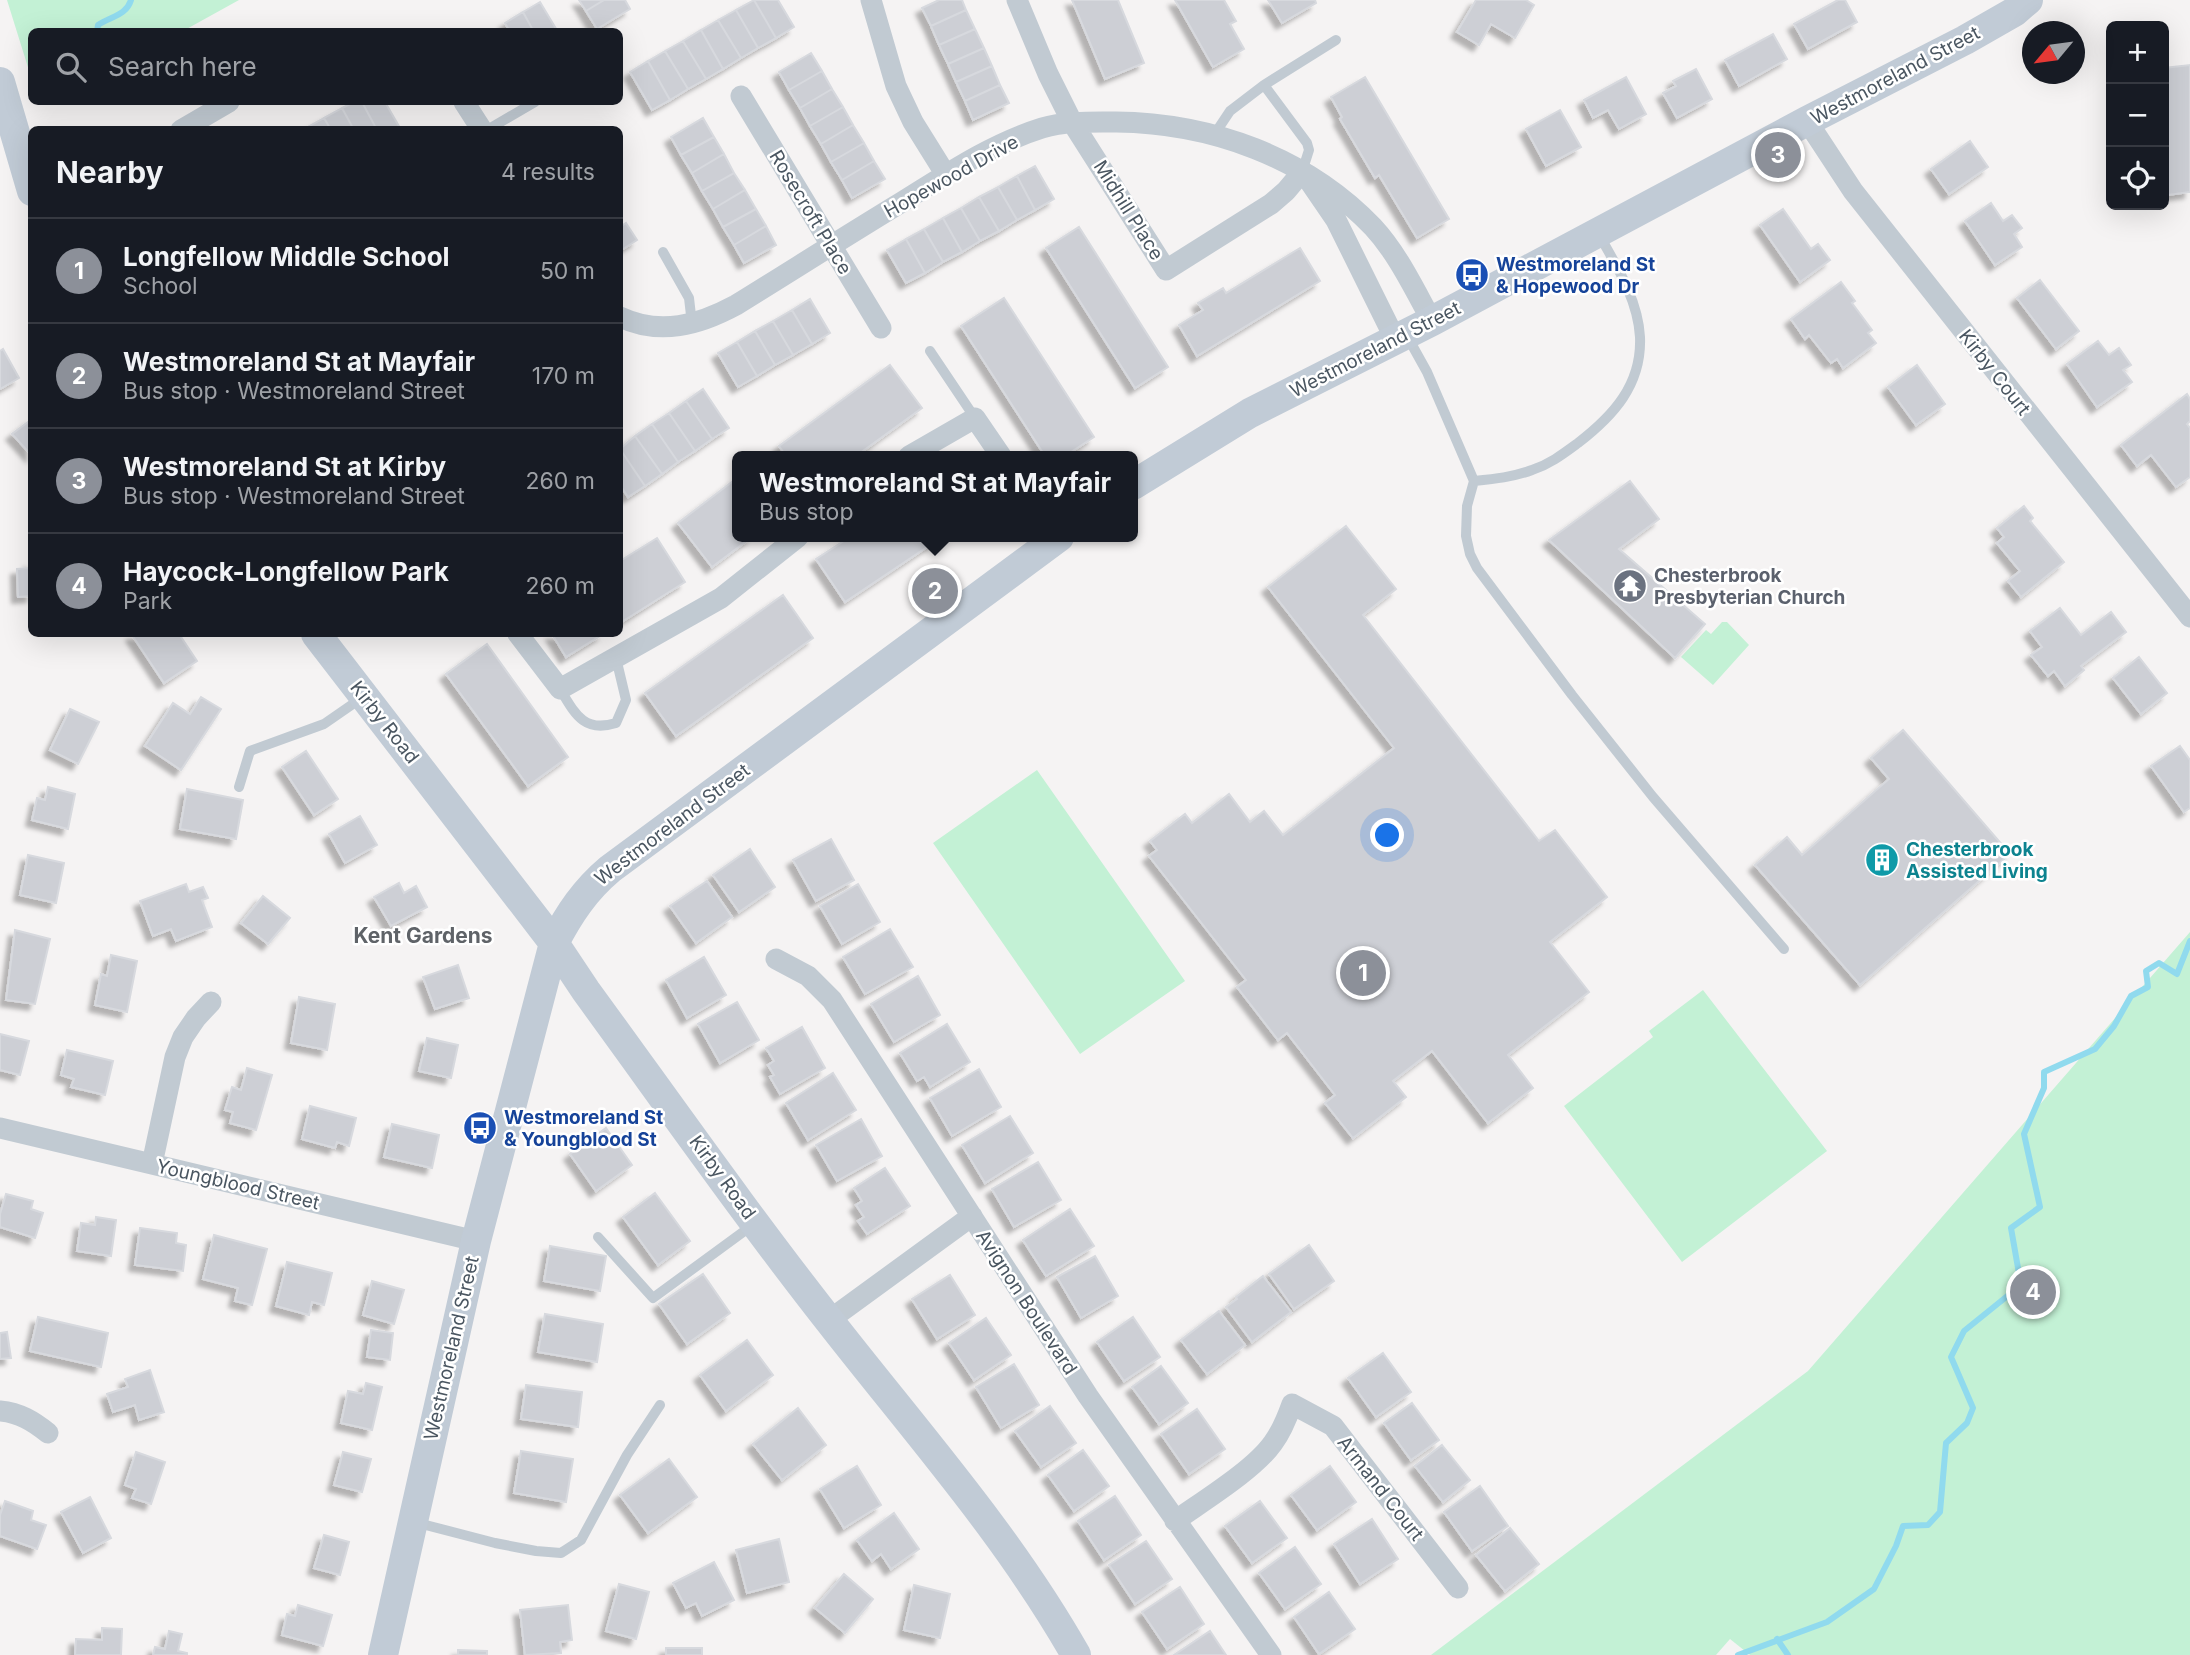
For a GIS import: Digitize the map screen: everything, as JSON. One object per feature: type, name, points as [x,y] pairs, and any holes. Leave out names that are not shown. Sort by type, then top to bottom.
[{"type":"main road","name":"Westmoreland Street","points":[[1138,482],[1244,416],[1965,40],[2014,12],[2028,0]]},
{"type":"main road","points":[[0,82],[28,177]]},
{"type":"main road","name":"Westmoreland Street","points":[[383,1655],[476,1241],[554,943],[581,896],[610,869],[1051,542]]},
{"type":"main road","name":"Kirby Road","points":[[318,637],[554,943],[586,991],[828,1321],[975,1503],[1028,1577],[1076,1655]]},
{"type":"street","points":[[871,0],[895,86],[946,175]]},
{"type":"street","name":"Midhill Place","points":[[1017,0],[1048,74],[1072,122],[1167,270],[1271,204],[1302,172]]},
{"type":"street","name":"Rosecroft Place","points":[[741,96],[881,328]]},
{"type":"street","points":[[188,126],[224,105]]},
{"type":"street","points":[[466,105],[481,126]]},
{"type":"street","name":"Kirby Court","points":[[1807,121],[1861,202],[2190,617]]},
{"type":"street","name":"Hopewood Drive","points":[[623,318],[668,328],[692,324],[736,305],[946,175],[1009,140],[1043,128],[1072,122],[1156,124],[1214,135],[1264,152],[1302,172],[1335,193],[1373,228],[1395,257],[1411,331]]},
{"type":"street","name":"Hopewood Drive","points":[[1302,172],[1411,331]]},
{"type":"street","points":[[918,451],[975,418],[998,451]]},
{"type":"street","points":[[520,637],[560,689],[727,594],[792,542]]},
{"type":"street","name":"Avignon Boulevard","points":[[776,960],[808,976],[832,999],[1087,1396],[1271,1655]]},
{"type":"street","points":[[152,1164],[175,1057],[183,1037],[211,1002]]},
{"type":"street","name":"Youngblood Street","points":[[0,1128],[476,1241]]},
{"type":"street","points":[[828,1321],[972,1216]]},
{"type":"street","name":"Armand Court","points":[[1175,1521],[1256,1461],[1272,1445],[1284,1426],[1292,1404],[1332,1426],[1458,1588]]},
{"type":"street","points":[[0,1411],[15,1413],[32,1420],[48,1433]]},
{"type":"lane","points":[[1214,135],[1230,111],[1264,85],[1336,40]]},
{"type":"lane","points":[[1264,85],[1307,143],[1309,150],[1302,172]]},
{"type":"lane","points":[[491,126],[530,105]]},
{"type":"lane","points":[[1474,481],[1514,476],[1552,461],[1599,427],[1620,405],[1626,394],[1638,367],[1640,335],[1632,299],[1597,232]]},
{"type":"lane","points":[[663,252],[689,298],[692,324]]},
{"type":"lane","points":[[1411,331],[1474,481],[1467,506],[1466,536],[1473,560],[1485,580],[1653,797],[1784,949]]},
{"type":"lane","points":[[930,351],[975,418]]},
{"type":"lane","points":[[560,689],[582,720],[592,726],[603,727],[616,723],[626,700],[616,658]]},
{"type":"lane","points":[[239,787],[250,751],[324,724],[366,696]]},
{"type":"lane","points":[[598,1237],[653,1298],[756,1223]]},
{"type":"lane","points":[[412,1522],[509,1545],[561,1553],[582,1540],[627,1455],[660,1405]]},
{"type":"green space","points":[[7,0],[239,0],[188,28],[28,28],[28,67]]},
{"type":"green space","points":[[1722,622],[1727,622],[1749,645],[1713,685],[1681,657],[1706,630],[1711,634]]},
{"type":"green space","points":[[1037,770],[1185,981],[1080,1054],[933,843]]},
{"type":"green space","points":[[2190,932],[2190,1655],[1750,1655],[1730,1639],[1716,1655],[1431,1655],[1808,1371]]},
{"type":"green space","points":[[1703,990],[1827,1151],[1682,1262],[1564,1106],[1653,1037],[1649,1031]]},
{"type":"building","points":[[579,0],[604,0],[586,11]]},
{"type":"building","points":[[604,0],[625,0],[630,9],[599,28],[586,11]]},
{"type":"building","points":[[754,0],[778,0],[794,27],[776,38]]},
{"type":"building","points":[[754,0],[776,38],[758,48],[736,10]]},
{"type":"building","points":[[939,0],[962,0],[966,10],[931,26],[922,8]]},
{"type":"building","points":[[1072,0],[1118,0],[1144,63],[1105,79]]},
{"type":"building","points":[[1175,0],[1224,0],[1236,21],[1230,24],[1244,49],[1213,67]]},
{"type":"building","points":[[1268,0],[1315,0],[1316,3],[1282,23]]},
{"type":"building","points":[[1476,0],[1526,0],[1534,5],[1515,38],[1491,24],[1479,45],[1457,32]]},
{"type":"building","points":[[1838,0],[1845,0],[1857,22],[1808,49],[1794,24]]},
{"type":"building","points":[[540,2],[556,28],[532,28],[523,12]]},
{"type":"building","points":[[736,10],[758,48],[741,58],[718,20]]},
{"type":"building","points":[[966,10],[975,29],[939,45],[931,26]]},
{"type":"building","points":[[523,12],[532,28],[508,28],[505,23]]},
{"type":"building","points":[[718,20],[741,58],[723,69],[701,30]]},
{"type":"building","points":[[975,29],[984,48],[948,64],[939,45]]},
{"type":"building","points":[[701,30],[723,69],[706,79],[683,41]]},
{"type":"building","points":[[1773,34],[1787,59],[1739,86],[1725,60]]},
{"type":"building","points":[[683,41],[706,79],[688,89],[665,51]]},
{"type":"building","points":[[984,48],[992,66],[956,82],[948,64]]},
{"type":"building","points":[[665,51],[688,89],[670,100],[648,61]]},
{"type":"building","points":[[811,53],[822,71],[789,90],[779,72]]},
{"type":"building","points":[[648,61],[670,100],[652,110],[630,72]]},
{"type":"building","points":[[2190,65],[2190,192],[2169,195],[2169,84],[2169,67]]},
{"type":"building","points":[[992,66],[1000,85],[965,101],[956,82]]},
{"type":"building","points":[[1696,69],[1712,99],[1677,118],[1663,93],[1676,86],[1673,81]]},
{"type":"building","points":[[822,71],[832,89],[800,108],[789,90]]},
{"type":"building","points":[[1365,77],[1449,219],[1417,238],[1379,175],[1375,178],[1340,119],[1342,117],[1331,97]]},
{"type":"building","points":[[1626,77],[1646,114],[1619,129],[1608,110],[1593,118],[1584,100]]},
{"type":"building","points":[[1000,85],[1009,103],[973,120],[965,101]]},
{"type":"building","points":[[832,89],[843,107],[810,126],[800,108]]},
{"type":"building","points":[[348,105],[364,105],[375,126],[352,126],[342,108]]},
{"type":"building","points":[[364,105],[387,105],[399,126],[375,126]]},
{"type":"building","points":[[843,107],[853,125],[821,144],[810,126]]},
{"type":"building","points":[[342,108],[352,126],[329,126],[324,118]]},
{"type":"building","points":[[1560,110],[1581,147],[1546,166],[1526,129]]},
{"type":"building","points":[[324,118],[329,126],[310,126]]},
{"type":"building","points":[[703,118],[714,137],[681,155],[671,137]]},
{"type":"building","points":[[853,125],[864,143],[831,162],[821,144]]},
{"type":"building","points":[[714,137],[724,154],[692,173],[681,155]]},
{"type":"building","points":[[1970,141],[1988,167],[1949,194],[1931,169]]},
{"type":"building","points":[[864,143],[874,161],[842,180],[831,162]]},
{"type":"building","points":[[724,154],[734,173],[702,191],[692,173]]},
{"type":"building","points":[[874,161],[885,179],[852,198],[842,180]]},
{"type":"building","points":[[1035,166],[1054,199],[1035,210],[1017,176]]},
{"type":"building","points":[[734,173],[745,190],[713,209],[702,191]]},
{"type":"building","points":[[1017,176],[1035,210],[1017,220],[998,187]]},
{"type":"building","points":[[998,187],[1017,220],[999,231],[979,197]]},
{"type":"building","points":[[745,190],[756,209],[723,227],[713,209]]},
{"type":"building","points":[[979,197],[999,231],[980,241],[961,208]]},
{"type":"building","points":[[1991,203],[2003,221],[2012,215],[2022,228],[2014,234],[2022,247],[1995,265],[1965,221]]},
{"type":"building","points":[[961,208],[980,241],[962,252],[943,218]]},
{"type":"building","points":[[756,209],[766,226],[734,245],[723,227]]},
{"type":"building","points":[[1783,209],[1811,249],[1818,244],[1830,260],[1800,282],[1760,225]]},
{"type":"building","points":[[943,218],[962,252],[943,262],[924,229]]},
{"type":"building","points":[[626,223],[637,240],[623,249],[623,225]]},
{"type":"building","points":[[766,226],[776,245],[744,263],[734,245]]},
{"type":"building","points":[[1079,227],[1168,367],[1135,388],[1046,248]]},
{"type":"building","points":[[924,229],[943,262],[925,273],[906,239]]},
{"type":"building","points":[[906,239],[925,273],[906,283],[887,250]]},
{"type":"building","points":[[1300,248],[1320,281],[1197,356],[1179,325],[1203,310],[1198,303],[1223,288],[1226,293]]},
{"type":"building","points":[[2040,280],[2079,331],[2056,349],[2017,298]]},
{"type":"building","points":[[1841,282],[1855,301],[1852,303],[1872,330],[1868,333],[1876,343],[1843,368],[1837,359],[1831,363],[1809,335],[1805,339],[1791,319]]},
{"type":"building","points":[[1004,298],[1094,437],[1073,451],[1042,451],[961,326]]},
{"type":"building","points":[[810,299],[830,333],[812,344],[792,310]]},
{"type":"building","points":[[792,310],[812,344],[793,355],[773,321]]},
{"type":"building","points":[[773,321],[793,355],[775,365],[755,331]]},
{"type":"building","points":[[755,331],[775,365],[757,376],[737,342]]},
{"type":"building","points":[[2098,341],[2109,355],[2119,348],[2131,365],[2123,370],[2132,382],[2097,407],[2067,364]]},
{"type":"building","points":[[737,342],[757,376],[738,387],[718,353]]},
{"type":"building","points":[[3,349],[19,378],[0,389],[0,351]]},
{"type":"building","points":[[890,365],[922,408],[863,451],[782,451],[779,446]]},
{"type":"building","points":[[1917,365],[1945,404],[1916,425],[1888,387]]},
{"type":"building","points":[[703,389],[729,428],[712,439],[686,401]]},
{"type":"building","points":[[2187,394],[2190,399],[2190,421],[2187,424],[2190,428],[2190,477],[2176,487],[2151,455],[2137,466],[2121,445]]},
{"type":"building","points":[[686,401],[712,439],[695,451],[669,413]]},
{"type":"building","points":[[669,413],[695,451],[678,462],[652,424]]},
{"type":"building","points":[[28,422],[28,452],[12,434]]},
{"type":"building","points":[[652,424],[678,462],[662,474],[635,436]]},
{"type":"building","points":[[635,436],[662,474],[645,486],[623,453],[623,446]]},
{"type":"building","points":[[623,453],[645,486],[628,497],[623,490]]},
{"type":"building","name":"Chesterbrook Presbyterian Church","points":[[1630,481],[1659,519],[1619,549],[1705,624],[1675,658],[1549,540]]},
{"type":"building","points":[[732,482],[732,542],[745,542],[712,567],[678,523]]},
{"type":"building","points":[[2024,506],[2033,518],[2030,521],[2064,562],[2021,597],[2008,581],[2020,571],[1997,543],[2004,537],[1997,528]]},
{"type":"building","points":[[1346,526],[1396,589],[1363,615],[1539,841],[1555,830],[1607,897],[1550,942],[1589,992],[1508,1055],[1533,1088],[1488,1123],[1432,1051],[1393,1081],[1406,1097],[1353,1138],[1325,1103],[1335,1095],[1287,1033],[1278,1040],[1237,987],[1246,980],[1149,856],[1157,850],[1150,841],[1185,814],[1192,823],[1229,794],[1250,822],[1264,811],[1283,835],[1394,748],[1268,587]]},
{"type":"building","points":[[657,538],[685,582],[623,621],[623,559]]},
{"type":"building","points":[[842,542],[935,542],[845,602],[816,559]]},
{"type":"building","points":[[28,568],[28,596],[18,597],[17,569]]},
{"type":"building","points":[[783,595],[813,638],[676,736],[645,693]]},
{"type":"building","points":[[2060,608],[2081,635],[2111,612],[2126,632],[2081,666],[2084,670],[2065,686],[2054,671],[2048,676],[2031,655],[2042,647],[2030,631]]},
{"type":"building","points":[[133,637],[181,637],[197,661],[164,683]]},
{"type":"building","points":[[554,637],[598,637],[566,657]]},
{"type":"building","points":[[487,644],[568,757],[528,786],[446,674]]},
{"type":"building","points":[[2139,657],[2167,693],[2141,714],[2113,678]]},
{"type":"building","points":[[201,697],[221,709],[181,770],[145,746],[173,703],[190,714]]},
{"type":"building","points":[[70,709],[99,722],[78,764],[50,750]]},
{"type":"building","name":"Chesterbrook Assisted Living","points":[[1903,730],[2010,854],[1860,985],[1755,865],[1787,837],[1802,855],[1889,779],[1871,758]]},
{"type":"building","points":[[2180,746],[2190,760],[2190,808],[2184,812],[2151,766]]},
{"type":"building","points":[[306,751],[338,799],[314,815],[282,767]]},
{"type":"building","points":[[48,787],[75,794],[68,829],[32,820],[37,798],[45,800]]},
{"type":"building","points":[[187,789],[243,800],[236,839],[180,829]]},
{"type":"building","points":[[360,816],[377,845],[345,863],[329,834]]},
{"type":"building","points":[[831,839],[854,880],[816,901],[793,860]]},
{"type":"building","points":[[750,849],[775,887],[739,912],[713,875]]},
{"type":"building","points":[[28,855],[64,863],[56,903],[20,895]]},
{"type":"building","points":[[707,881],[732,917],[696,943],[670,906]]},
{"type":"building","points":[[399,883],[404,893],[416,886],[427,907],[391,926],[374,897]]},
{"type":"building","points":[[186,884],[189,892],[203,887],[208,898],[202,900],[212,927],[176,941],[171,929],[153,936],[140,901]]},
{"type":"building","points":[[858,884],[880,922],[842,944],[820,906]]},
{"type":"building","points":[[263,896],[290,918],[268,944],[241,923]]},
{"type":"building","points":[[890,929],[913,967],[865,994],[843,957]]},
{"type":"building","points":[[15,930],[50,939],[35,1004],[6,1000]]},
{"type":"building","points":[[111,955],[137,961],[127,1012],[95,1005],[101,974],[107,976]]},
{"type":"building","points":[[704,957],[726,995],[687,1018],[666,980]]},
{"type":"building","points":[[458,965],[469,998],[435,1009],[423,977]]},
{"type":"building","points":[[918,976],[940,1015],[894,1042],[871,1004]]},
{"type":"building","points":[[299,997],[335,1004],[327,1050],[291,1043]]},
{"type":"building","points":[[737,1002],[759,1040],[720,1063],[698,1024]]},
{"type":"building","points":[[947,1024],[970,1062],[930,1087],[924,1077],[917,1081],[900,1053]]},
{"type":"building","points":[[802,1027],[825,1068],[780,1094],[770,1077],[774,1075],[768,1065],[774,1061],[766,1048]]},
{"type":"building","points":[[0,1034],[29,1041],[20,1075],[0,1070]]},
{"type":"building","points":[[427,1038],[458,1045],[451,1078],[419,1071]]},
{"type":"building","points":[[67,1050],[113,1061],[105,1095],[71,1087],[74,1079],[61,1075]]},
{"type":"building","points":[[247,1068],[272,1075],[256,1130],[230,1123],[233,1112],[225,1110],[232,1087],[241,1090]]},
{"type":"building","points":[[979,1069],[1001,1107],[952,1136],[930,1098]]},
{"type":"building","points":[[833,1073],[856,1110],[808,1140],[786,1103]]},
{"type":"building","points":[[310,1106],[356,1118],[349,1146],[337,1142],[335,1148],[302,1139]]},
{"type":"building","points":[[1010,1116],[1033,1153],[985,1183],[962,1145]]},
{"type":"building","points":[[861,1119],[882,1156],[837,1181],[816,1145]]},
{"type":"building","points":[[392,1124],[439,1135],[432,1168],[384,1157]]},
{"type":"building","points":[[606,1128],[632,1165],[596,1191],[570,1154]]},
{"type":"building","points":[[1038,1162],[1061,1200],[1014,1227],[992,1189]]},
{"type":"building","points":[[885,1168],[910,1206],[867,1234],[858,1221],[864,1217],[856,1205],[862,1201],[854,1188]]},
{"type":"building","points":[[655,1193],[690,1241],[658,1265],[623,1217]]},
{"type":"building","points":[[6,1194],[33,1201],[31,1209],[43,1213],[35,1238],[0,1227],[0,1214]]},
{"type":"building","points":[[1070,1209],[1094,1246],[1046,1276],[1023,1240]]},
{"type":"building","points":[[96,1217],[116,1220],[111,1256],[77,1251],[81,1223],[95,1225]]},
{"type":"building","points":[[140,1228],[177,1233],[176,1243],[186,1245],[183,1271],[135,1265]]},
{"type":"building","points":[[214,1235],[267,1249],[252,1305],[235,1301],[238,1288],[203,1279]]},
{"type":"building","points":[[1309,1245],[1334,1281],[1294,1309],[1269,1274]]},
{"type":"building","points":[[550,1246],[606,1256],[600,1291],[544,1281]]},
{"type":"building","points":[[1095,1256],[1118,1296],[1081,1318],[1057,1277]]},
{"type":"building","points":[[287,1262],[332,1273],[324,1305],[312,1302],[309,1315],[276,1306]]},
{"type":"building","points":[[703,1274],[730,1313],[687,1344],[659,1304]]},
{"type":"building","points":[[950,1275],[975,1315],[937,1339],[912,1299]]},
{"type":"building","points":[[1263,1276],[1291,1312],[1252,1342],[1226,1307]]},
{"type":"building","points":[[372,1281],[404,1290],[394,1324],[363,1315]]},
{"type":"building","points":[[1219,1311],[1245,1345],[1207,1374],[1181,1340]]},
{"type":"building","points":[[545,1314],[603,1324],[597,1362],[538,1352]]},
{"type":"building","points":[[38,1317],[108,1333],[101,1367],[30,1351]]},
{"type":"building","points":[[1133,1317],[1160,1357],[1124,1381],[1097,1342]]},
{"type":"building","points":[[986,1318],[1011,1355],[974,1380],[949,1343]]},
{"type":"building","points":[[371,1330],[393,1333],[390,1360],[367,1357]]},
{"type":"building","points":[[7,1332],[11,1358],[0,1359],[0,1333]]},
{"type":"building","points":[[747,1340],[773,1375],[726,1411],[700,1375]]},
{"type":"building","points":[[1383,1353],[1411,1392],[1376,1417],[1348,1378]]},
{"type":"building","points":[[1014,1364],[1039,1405],[1001,1428],[976,1387]]},
{"type":"building","points":[[1161,1366],[1188,1403],[1159,1424],[1132,1387]]},
{"type":"building","points":[[150,1370],[164,1412],[139,1420],[135,1405],[113,1412],[107,1394],[128,1387],[125,1379]]},
{"type":"building","points":[[366,1383],[382,1387],[372,1430],[341,1423],[348,1391],[363,1394]]},
{"type":"building","points":[[526,1385],[582,1392],[578,1427],[521,1419]]},
{"type":"building","points":[[1412,1403],[1439,1440],[1411,1460],[1384,1423]]},
{"type":"building","points":[[1050,1406],[1076,1443],[1041,1467],[1015,1431]]},
{"type":"building","points":[[798,1408],[826,1445],[782,1480],[753,1444]]},
{"type":"building","points":[[1197,1409],[1225,1449],[1189,1474],[1161,1434]]},
{"type":"building","points":[[1442,1445],[1470,1480],[1443,1502],[1415,1466]]},
{"type":"building","points":[[1083,1450],[1109,1486],[1074,1511],[1048,1475]]},
{"type":"building","points":[[521,1451],[573,1459],[566,1502],[514,1493]]},
{"type":"building","points":[[136,1452],[165,1462],[151,1504],[132,1498],[136,1489],[125,1485]]},
{"type":"building","points":[[343,1452],[371,1459],[362,1492],[334,1485]]},
{"type":"building","points":[[669,1459],[697,1497],[648,1533],[620,1495]]},
{"type":"building","points":[[857,1466],[881,1505],[844,1528],[820,1489]]},
{"type":"building","points":[[1330,1466],[1356,1502],[1317,1530],[1291,1495]]},
{"type":"building","points":[[1480,1486],[1508,1526],[1472,1551],[1444,1512]]},
{"type":"building","points":[[1115,1496],[1141,1535],[1104,1560],[1078,1521]]},
{"type":"building","points":[[90,1497],[111,1538],[83,1553],[61,1512]]},
{"type":"building","points":[[5,1501],[33,1511],[31,1520],[46,1525],[37,1549],[0,1536],[0,1515]]},
{"type":"building","points":[[1260,1501],[1287,1538],[1252,1563],[1225,1526]]},
{"type":"building","points":[[894,1513],[919,1549],[891,1569],[881,1554],[872,1561],[857,1540]]},
{"type":"building","points":[[1372,1519],[1398,1559],[1360,1584],[1334,1544]]},
{"type":"building","points":[[1510,1528],[1539,1564],[1505,1591],[1476,1555]]},
{"type":"building","points":[[324,1535],[349,1542],[340,1575],[314,1568]]},
{"type":"building","points":[[779,1539],[789,1582],[747,1593],[736,1550]]},
{"type":"building","points":[[1146,1541],[1172,1579],[1135,1604],[1109,1565]]},
{"type":"building","points":[[1295,1547],[1321,1584],[1285,1609],[1259,1573]]},
{"type":"building","points":[[714,1562],[734,1600],[702,1616],[696,1603],[686,1608],[673,1583]]},
{"type":"building","points":[[844,1574],[873,1599],[845,1633],[815,1608]]},
{"type":"building","points":[[619,1584],[649,1592],[636,1639],[606,1631]]},
{"type":"building","points":[[914,1585],[950,1594],[940,1638],[904,1630]]},
{"type":"building","points":[[1180,1587],[1204,1624],[1167,1649],[1142,1612]]},
{"type":"building","points":[[1329,1592],[1355,1629],[1319,1654],[1294,1617]]},
{"type":"building","points":[[298,1605],[332,1615],[323,1646],[282,1635],[287,1614],[295,1616]]},
{"type":"building","points":[[568,1605],[572,1640],[560,1642],[561,1653],[525,1655],[520,1610]]},
{"type":"building","points":[[102,1628],[122,1629],[121,1655],[75,1655],[76,1639],[102,1640]]},
{"type":"building","points":[[169,1631],[182,1634],[178,1651],[187,1655],[153,1655],[155,1647],[165,1649]]},
{"type":"building","points":[[1210,1631],[1226,1655],[1174,1655]]},
{"type":"building","points":[[666,1648],[702,1648],[702,1655],[666,1655]]},
{"type":"building","points":[[458,1650],[487,1651],[487,1655],[458,1655]]},
{"type":"waterway","points":[[98,28],[98,25],[122,13],[131,0]]},
{"type":"waterway","points":[[1738,1655],[1827,1622],[1874,1589],[1903,1526],[1928,1525],[1940,1512],[1946,1443],[1967,1423],[1973,1408],[1951,1357],[1964,1331],[2021,1285],[2011,1228],[2040,1207],[2024,1134],[2044,1088],[2044,1072],[2095,1049],[2114,1026],[2131,996],[2148,987],[2146,971],[2159,963],[2177,974],[2190,941]]},
{"type":"waterway","points":[[1777,1639],[1788,1655]]},
{"type":"place","name":"Westmoreland St at Kirby","points":[[1778,155]]},
{"type":"place","name":"Westmoreland St & Hopewood Dr","points":[[1472,275]]},
{"type":"place","name":"Chesterbrook Presbyterian Church","points":[[1630,586]]},
{"type":"place","name":"Westmoreland St at Mayfair","points":[[935,591]]},
{"type":"place","name":"Chesterbrook Assisted Living","points":[[1882,860]]},
{"type":"place","name":"Longfellow Middle School","points":[[1363,973]]},
{"type":"place","name":"Westmoreland St & Youngblood St","points":[[480,1128]]},
{"type":"place","name":"Haycock-Longfellow Park","points":[[2033,1292]]},
{"type":"district","name":"Kent Gardens","points":[[423,936]]}]
